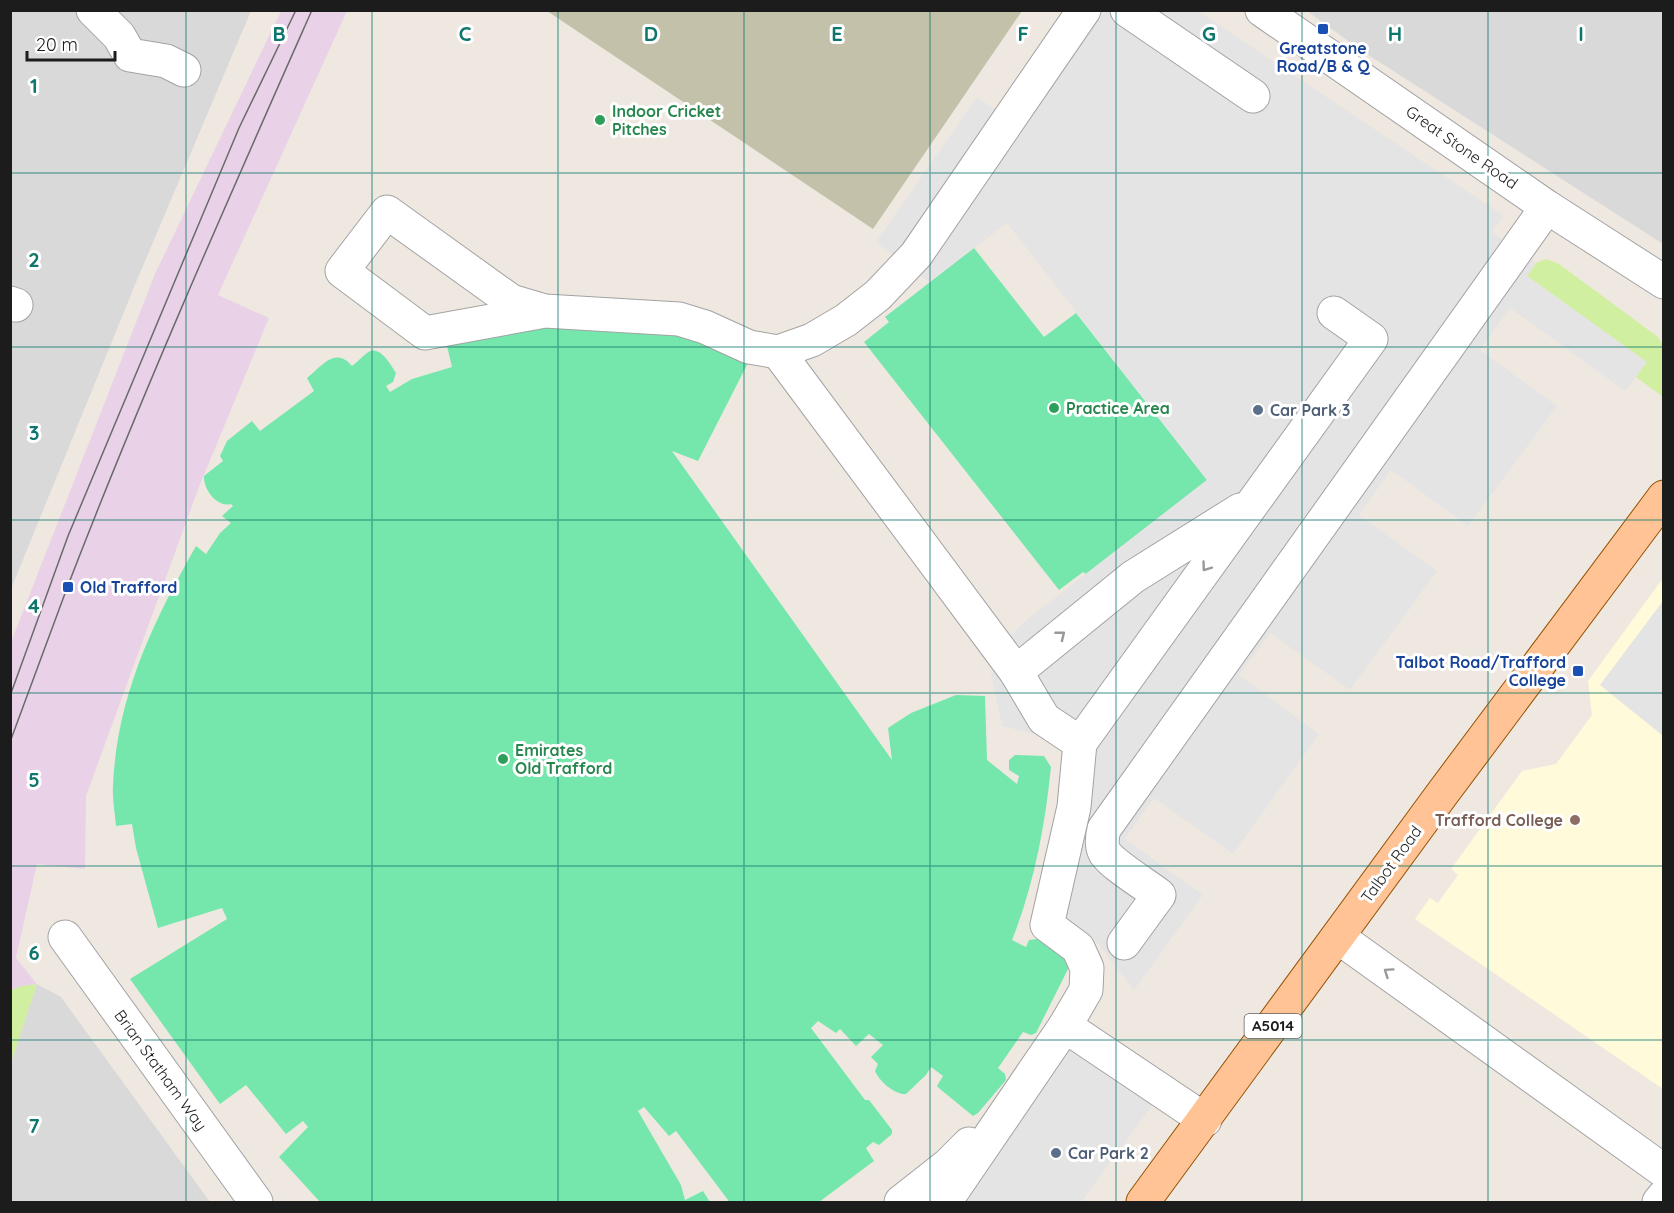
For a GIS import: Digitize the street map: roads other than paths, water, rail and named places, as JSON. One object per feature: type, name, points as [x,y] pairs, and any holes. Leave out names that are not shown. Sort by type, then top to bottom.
[{"type":"main road","name":"Talbot Road","points":[[1143,1203],[1664,497]]},
{"type":"street","points":[[93,10],[119,36],[130,55],[166,62],[184,70]]},
{"type":"street","points":[[545,311],[425,333],[342,271],[387,212],[511,301],[545,311],[679,319],[705,327],[749,347],[778,352],[812,340],[846,320],[878,295],[916,255],[1084,10]]},
{"type":"street","points":[[1126,10],[1253,96]]},
{"type":"street","name":"Great Stone Road","points":[[1262,10],[1547,207],[1664,282]]},
{"type":"street","points":[[1124,943],[1159,895],[1111,860],[1104,852],[1102,842],[1104,829],[1547,207]]},
{"type":"street","points":[[945,1203],[1065,1026],[1086,990],[1087,968],[1078,948],[1047,925],[1074,807],[1080,743],[1371,339],[1334,313]]},
{"type":"street","points":[[778,352],[1016,672],[1044,719],[1080,743]]},
{"type":"street","points":[[1016,672],[1133,576],[1252,503]]},
{"type":"street","name":"Brian Statham Way","points":[[65,937],[256,1203]]},
{"type":"street","points":[[1338,937],[1664,1171]]},
{"type":"street","points":[[1065,1026],[1205,1120]]},
{"type":"street","points":[[901,1203],[948,1165],[1014,1101]]},
{"type":"street","points":[[1659,1203],[1664,1196]]},
{"type":"tram line","points":[[10,696],[68,536],[239,128],[296,10]]},
{"type":"tram line","points":[[10,742],[67,588],[125,442],[312,10]]},
{"type":"place","name":"Greatstone Road/B & Q","points":[[1323,29]]},
{"type":"place","name":"Indoor Cricket Pitches","points":[[600,120]]},
{"type":"place","name":"Practice Area","points":[[1054,408]]},
{"type":"place","name":"Car Park 3","points":[[1258,410]]},
{"type":"place","name":"Old Trafford","points":[[68,587]]},
{"type":"place","name":"Talbot Road/Trafford College","points":[[1578,671]]},
{"type":"place","name":"Emirates Old Trafford","points":[[503,759]]},
{"type":"place","name":"Trafford College","points":[[1575,820]]},
{"type":"place","name":"Car Park 2","points":[[1056,1153]]}]
